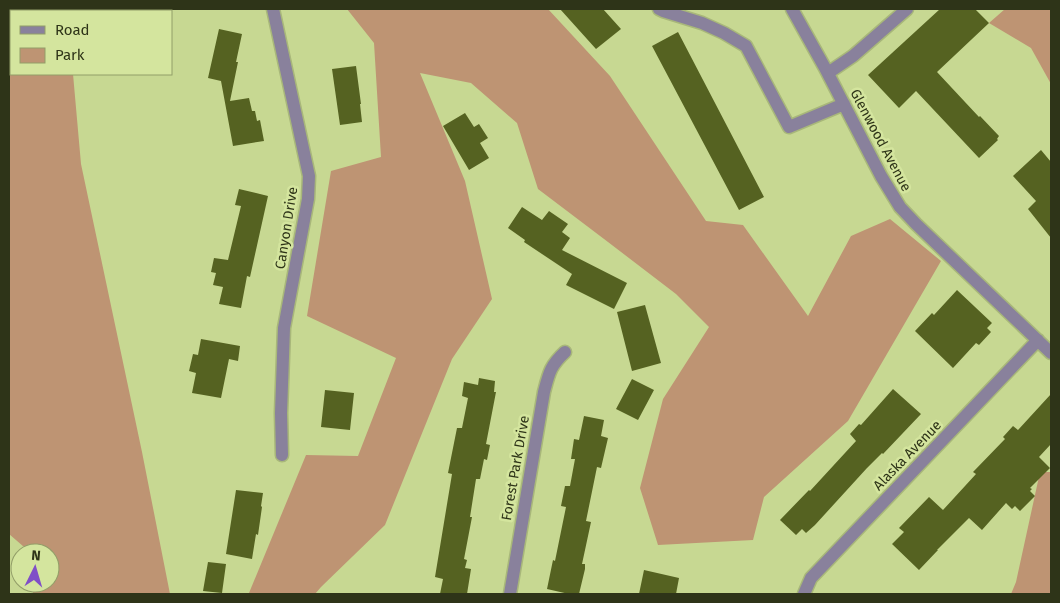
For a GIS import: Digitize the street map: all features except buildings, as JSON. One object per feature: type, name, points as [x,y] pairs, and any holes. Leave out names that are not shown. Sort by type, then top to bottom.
[{"type":"street","name":"Canyon Drive","points":[[273,9],[309,176],[308,200],[284,328],[281,413],[282,455]]},
{"type":"street","points":[[659,9],[702,23],[746,46],[789,127],[844,104]]},
{"type":"street","name":"Glenwood Avenue","points":[[792,9],[828,73],[881,176],[900,207],[1051,353]]},
{"type":"street","points":[[828,73],[853,56],[907,9]]},
{"type":"street","name":"Alaska Avenue","points":[[804,594],[811,578],[1038,340]]},
{"type":"street","name":"Forest Park Drive","points":[[510,594],[544,392],[550,370],[556,360],[565,352]]},
{"type":"green space","points":[[9,9],[67,9],[10,10],[10,75],[73,75],[81,164],[170,594],[33,594],[60,593],[60,543],[19,543],[9,534]]},
{"type":"green space","points":[[347,9],[548,9],[610,76],[706,221],[743,225],[808,316],[851,236],[890,219],[941,261],[848,421],[764,497],[753,540],[658,545],[640,488],[663,399],[709,327],[676,294],[538,189],[517,123],[471,83],[420,73],[465,181],[492,299],[452,359],[385,525],[315,594],[243,594],[249,593],[306,455],[358,456],[396,358],[307,316],[331,171],[381,157],[374,43]]},
{"type":"green space","points":[[1005,9],[1051,9],[1051,84],[1031,48],[989,23]]},
{"type":"green space","points":[[1040,472],[1051,472],[1051,594],[1011,594],[1016,582]]}]
